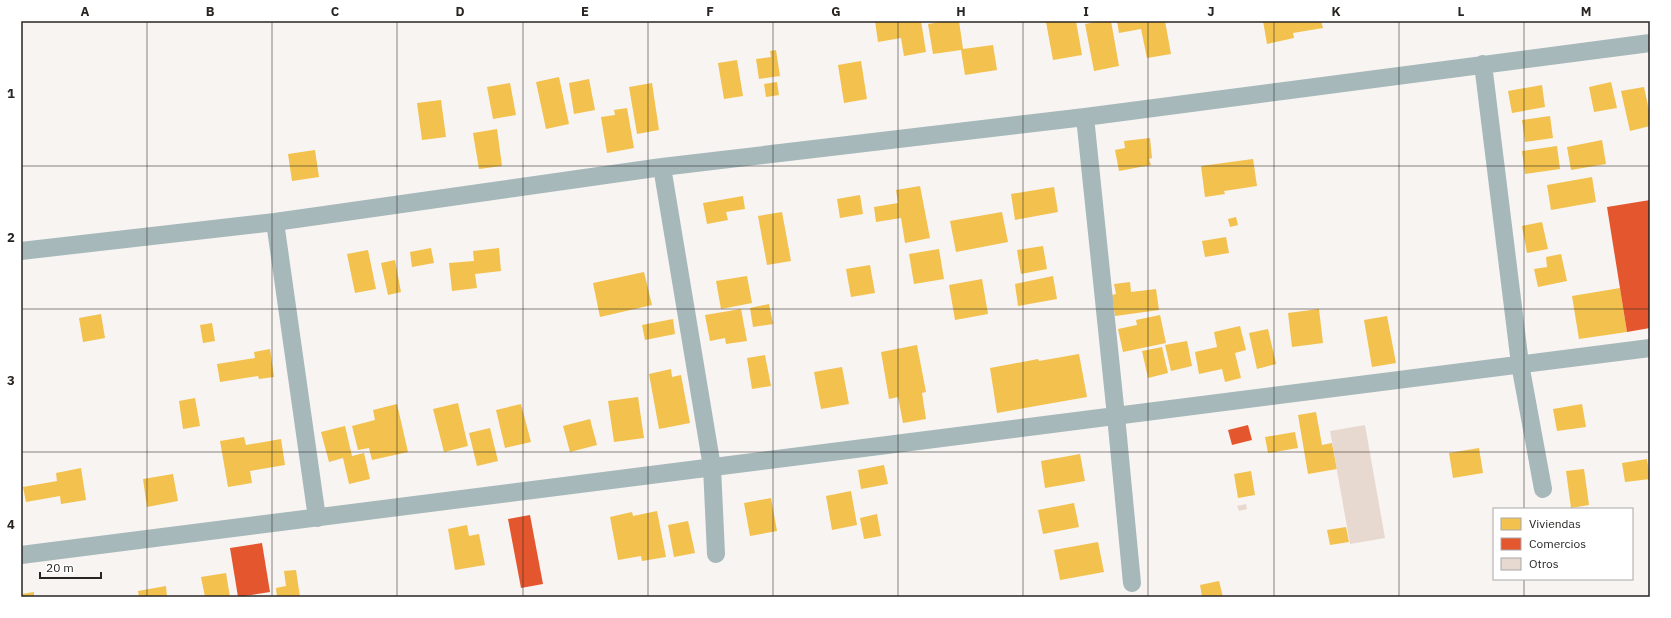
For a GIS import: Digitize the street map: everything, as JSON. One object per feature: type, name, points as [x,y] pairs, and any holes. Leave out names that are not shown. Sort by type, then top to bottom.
[{"type":"street","points":[[21,251],[275,222],[662,167],[1085,117],[1650,43]]},
{"type":"street","points":[[1484,64],[1520,364],[1543,489]]},
{"type":"street","points":[[1085,117],[1132,583]]},
{"type":"street","points":[[662,167],[712,467],[716,554]]},
{"type":"street","points":[[275,222],[316,518]]},
{"type":"street","points":[[21,555],[1650,348]]},
{"type":"building: Viviendas","points":[[875,21],[921,21],[926,52],[904,56],[901,38],[878,42]]},
{"type":"building: Viviendas","points":[[959,21],[963,49],[993,45],[997,70],[965,75],[961,50],[933,54],[928,24]]},
{"type":"building: Viviendas","points":[[1076,21],[1082,55],[1053,60],[1046,22]]},
{"type":"building: Viviendas","points":[[1111,21],[1119,66],[1094,71],[1085,24]]},
{"type":"building: Viviendas","points":[[1117,21],[1165,21],[1171,54],[1147,58],[1141,29],[1119,33]]},
{"type":"building: Viviendas","points":[[1263,21],[1321,21],[1323,28],[1293,33],[1294,38],[1267,44]]},
{"type":"building: Viviendas","points":[[776,50],[780,76],[759,79],[756,59],[771,57],[770,51]]},
{"type":"building: Viviendas","points":[[737,60],[743,96],[724,99],[718,63]]},
{"type":"building: Viviendas","points":[[861,61],[867,99],[844,103],[838,65]]},
{"type":"building: Viviendas","points":[[559,77],[569,124],[546,129],[536,82]]},
{"type":"building: Viviendas","points":[[589,79],[595,110],[574,114],[569,83]]},
{"type":"building: Viviendas","points":[[777,82],[779,95],[766,97],[764,84]]},
{"type":"building: Viviendas","points":[[1611,82],[1617,108],[1594,112],[1589,87]]},
{"type":"building: Viviendas","points":[[510,83],[516,115],[493,119],[487,87]]},
{"type":"building: Viviendas","points":[[652,83],[659,130],[637,134],[629,87]]},
{"type":"building: Viviendas","points":[[1542,85],[1545,107],[1512,113],[1508,91]]},
{"type":"building: Viviendas","points":[[1644,87],[1650,115],[1650,126],[1630,131],[1621,91]]},
{"type":"building: Viviendas","points":[[441,100],[446,137],[422,140],[417,103]]},
{"type":"building: Viviendas","points":[[627,108],[634,148],[607,153],[601,117],[615,115],[614,110]]},
{"type":"building: Viviendas","points":[[1550,116],[1553,138],[1525,142],[1522,120]]},
{"type":"building: Viviendas","points":[[497,129],[502,166],[479,169],[473,133]]},
{"type":"building: Viviendas","points":[[1150,138],[1152,158],[1149,159],[1151,165],[1119,171],[1115,150],[1125,148],[1124,141]]},
{"type":"building: Viviendas","points":[[1602,140],[1606,164],[1571,170],[1567,147]]},
{"type":"building: Viviendas","points":[[1557,146],[1560,169],[1525,174],[1522,151]]},
{"type":"building: Viviendas","points":[[315,150],[319,177],[292,181],[288,154]]},
{"type":"building: Viviendas","points":[[1253,159],[1257,186],[1224,191],[1225,194],[1205,197],[1201,166]]},
{"type":"building: Viviendas","points":[[1592,177],[1596,202],[1551,210],[1547,185]]},
{"type":"building: Viviendas","points":[[920,186],[930,238],[905,243],[901,218],[876,222],[874,207],[898,203],[896,190]]},
{"type":"building: Viviendas","points":[[1054,187],[1058,212],[1015,220],[1011,194]]},
{"type":"building: Viviendas","points":[[860,195],[863,214],[840,218],[837,199]]},
{"type":"building: Viviendas","points":[[743,196],[745,209],[726,212],[728,220],[707,224],[703,203]]},
{"type":"building: Viviendas","points":[[782,212],[791,261],[767,265],[758,216]]},
{"type":"building: Viviendas","points":[[1002,212],[1008,242],[956,252],[950,221]]},
{"type":"building: Viviendas","points":[[1236,217],[1238,225],[1230,227],[1228,219]]},
{"type":"building: Viviendas","points":[[1542,222],[1548,249],[1527,253],[1522,226]]},
{"type":"building: Viviendas","points":[[1226,237],[1229,253],[1205,257],[1202,241]]},
{"type":"building: Viviendas","points":[[1043,246],[1047,269],[1021,274],[1017,250]]},
{"type":"building: Viviendas","points":[[431,248],[434,263],[412,267],[410,252]]},
{"type":"building: Viviendas","points":[[499,248],[501,271],[475,274],[477,288],[452,291],[449,263],[474,261],[473,251]]},
{"type":"building: Viviendas","points":[[939,249],[944,279],[914,284],[909,254]]},
{"type":"building: Viviendas","points":[[368,250],[376,289],[355,293],[347,254]]},
{"type":"building: Viviendas","points":[[1561,254],[1567,281],[1538,287],[1534,269],[1547,267],[1546,257]]},
{"type":"building: Viviendas","points":[[395,260],[401,292],[388,295],[381,263]]},
{"type":"building: Viviendas","points":[[870,265],[875,293],[851,297],[846,269]]},
{"type":"building: Viviendas","points":[[644,272],[652,305],[600,317],[593,283]]},
{"type":"building: Viviendas","points":[[747,276],[752,303],[721,309],[716,281]]},
{"type":"building: Viviendas","points":[[1053,276],[1057,299],[1018,306],[1015,284]]},
{"type":"building: Viviendas","points":[[982,279],[988,314],[955,320],[949,285]]},
{"type":"building: Viviendas","points":[[1130,282],[1131,292],[1156,289],[1159,310],[1115,316],[1112,295],[1116,294],[1114,284]]},
{"type":"building: Viviendas","points":[[1620,288],[1627,332],[1579,339],[1572,296]]},
{"type":"building: Viviendas","points":[[769,304],[773,324],[753,327],[750,308]]},
{"type":"building: Viviendas","points":[[741,309],[747,341],[726,344],[725,338],[710,341],[705,315]]},
{"type":"building: Viviendas","points":[[1319,309],[1323,343],[1292,347],[1288,313]]},
{"type":"building: Viviendas","points":[[101,314],[105,338],[83,342],[79,318]]},
{"type":"building: Viviendas","points":[[1160,315],[1166,343],[1123,352],[1118,329],[1137,325],[1136,320]]},
{"type":"building: Viviendas","points":[[1387,316],[1396,363],[1372,367],[1364,320]]},
{"type":"building: Viviendas","points":[[673,319],[675,334],[645,340],[642,325]]},
{"type":"building: Viviendas","points":[[212,323],[215,341],[203,343],[200,325]]},
{"type":"building: Viviendas","points":[[1240,326],[1246,350],[1235,353],[1241,378],[1225,382],[1222,369],[1199,374],[1195,352],[1217,347],[1214,332]]},
{"type":"building: Viviendas","points":[[1268,329],[1276,364],[1257,369],[1249,333]]},
{"type":"building: Viviendas","points":[[1187,341],[1192,366],[1171,371],[1165,345]]},
{"type":"building: Viviendas","points":[[917,345],[926,392],[922,393],[926,419],[903,423],[898,397],[889,399],[881,352]]},
{"type":"building: Viviendas","points":[[1162,347],[1168,373],[1148,378],[1142,351]]},
{"type":"building: Viviendas","points":[[270,349],[274,377],[259,379],[258,376],[220,382],[217,364],[255,358],[254,352]]},
{"type":"building: Viviendas","points":[[1079,354],[1087,397],[997,413],[990,368],[1038,359],[1039,361]]},
{"type":"building: Viviendas","points":[[765,355],[771,386],[752,389],[747,358]]},
{"type":"building: Viviendas","points":[[842,367],[849,404],[821,409],[814,372]]},
{"type":"building: Viviendas","points":[[671,369],[672,377],[681,375],[690,423],[659,429],[649,374]]},
{"type":"building: Viviendas","points":[[638,397],[644,438],[614,442],[608,401]]},
{"type":"building: Viviendas","points":[[195,398],[200,426],[183,429],[179,401]]},
{"type":"building: Viviendas","points":[[458,403],[468,446],[444,452],[433,409]]},
{"type":"building: Viviendas","points":[[397,404],[408,452],[372,460],[369,448],[358,450],[352,426],[375,420],[373,410]]},
{"type":"building: Viviendas","points":[[521,404],[531,442],[505,448],[496,410]]},
{"type":"building: Viviendas","points":[[1582,404],[1586,427],[1557,431],[1553,409]]},
{"type":"building: Viviendas","points":[[1316,412],[1322,445],[1332,443],[1337,469],[1308,474],[1298,415]]},
{"type":"building: Viviendas","points":[[590,419],[597,445],[570,452],[563,426]]},
{"type":"building: Viviendas","points":[[345,426],[352,456],[364,453],[370,479],[349,484],[343,458],[329,462],[321,432]]},
{"type":"building: Viviendas","points":[[490,428],[498,461],[477,466],[469,433]]},
{"type":"building: Viviendas","points":[[1295,432],[1298,448],[1268,453],[1265,437]]},
{"type":"building: Viviendas","points":[[244,437],[246,445],[281,439],[285,465],[250,471],[252,483],[228,487],[220,441]]},
{"type":"building: Viviendas","points":[[1479,448],[1483,473],[1453,478],[1449,453]]},
{"type":"building: Viviendas","points":[[1080,454],[1085,481],[1045,488],[1041,461]]},
{"type":"building: Viviendas","points":[[1647,459],[1650,479],[1625,482],[1622,463]]},
{"type":"building: Viviendas","points":[[884,465],[888,484],[861,489],[858,470]]},
{"type":"building: Viviendas","points":[[81,468],[86,500],[61,504],[60,496],[26,502],[23,487],[57,481],[56,473]]},
{"type":"building: Viviendas","points":[[1584,469],[1589,505],[1571,508],[1566,471]]},
{"type":"building: Viviendas","points":[[1251,471],[1255,495],[1238,498],[1234,474]]},
{"type":"building: Viviendas","points":[[173,474],[178,501],[147,507],[143,479]]},
{"type":"building: Viviendas","points":[[851,491],[857,525],[832,530],[826,496]]},
{"type":"building: Viviendas","points":[[771,498],[777,531],[750,536],[744,503]]},
{"type":"building: Viviendas","points":[[1074,503],[1079,527],[1043,534],[1038,510]]},
{"type":"building: Viviendas","points":[[657,511],[666,557],[642,561],[641,556],[618,560],[610,517],[632,512],[633,516]]},
{"type":"building: Viviendas","points":[[877,514],[881,536],[864,539],[860,518]]},
{"type":"building: Viviendas","points":[[688,521],[695,553],[674,557],[668,525]]},
{"type":"building: Viviendas","points":[[467,525],[469,536],[479,534],[485,565],[455,570],[448,529]]},
{"type":"building: Viviendas","points":[[1346,527],[1349,542],[1330,545],[1327,530]]},
{"type":"building: Viviendas","points":[[1098,542],[1104,572],[1060,580],[1054,550]]},
{"type":"building: Viviendas","points":[[296,570],[300,597],[277,597],[276,588],[286,586],[284,571]]},
{"type":"building: Viviendas","points":[[226,573],[230,597],[205,597],[201,577]]},
{"type":"building: Viviendas","points":[[1219,581],[1223,597],[1202,597],[1200,585]]},
{"type":"building: Viviendas","points":[[166,586],[167,597],[139,597],[138,591]]},
{"type":"building: Viviendas","points":[[34,592],[34,597],[21,597],[21,594]]},
{"type":"building: Comercios","points":[[1650,200],[1650,328],[1627,332],[1607,207]]},
{"type":"building: Comercios","points":[[1248,425],[1252,440],[1232,445],[1228,430]]},
{"type":"building: Comercios","points":[[530,515],[543,584],[521,588],[508,519]]},
{"type":"building: Comercios","points":[[262,543],[270,592],[238,597],[230,548]]},
{"type":"building: Otros","points":[[1365,425],[1385,538],[1350,544],[1330,431]]},
{"type":"building: Otros","points":[[1246,504],[1247,509],[1239,511],[1237,506]]}]
